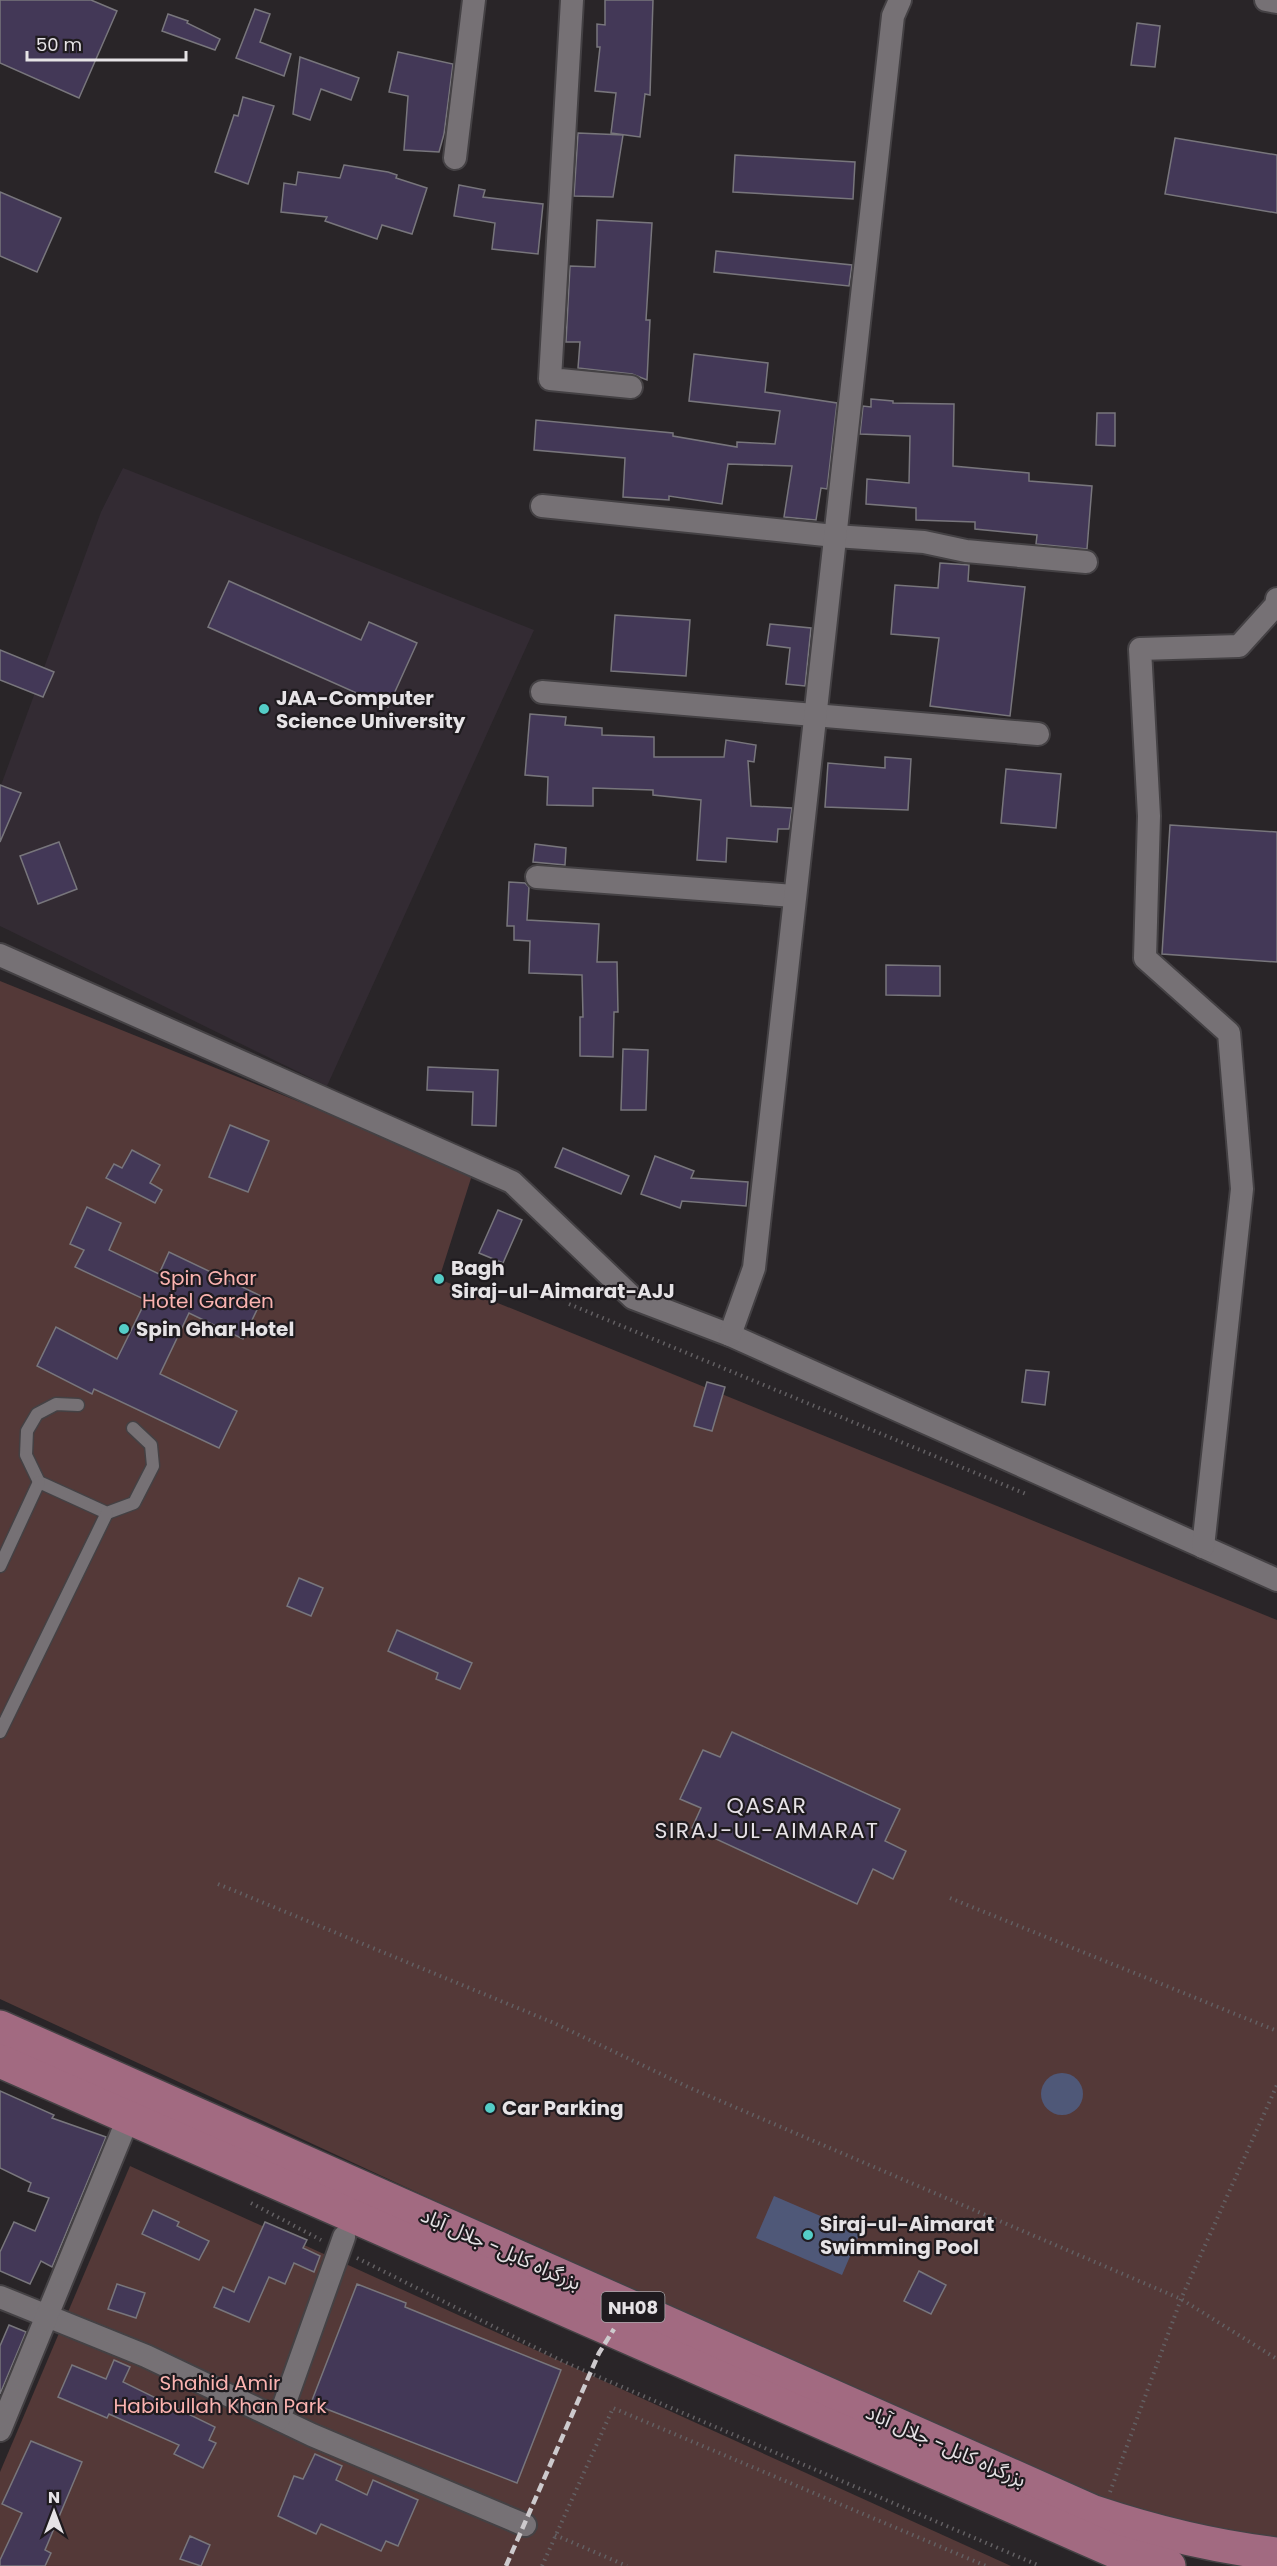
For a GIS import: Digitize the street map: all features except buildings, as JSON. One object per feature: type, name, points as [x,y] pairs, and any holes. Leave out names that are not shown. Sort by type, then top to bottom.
[{"type":"highway","name":"بزرگراه کابل- جلال آباد","points":[[0,2027],[135,2103],[1114,2551],[1169,2566]]},
{"type":"highway","name":"بزرگراه کابل- جلال آباد","points":[[0,2061],[135,2103],[1094,2512],[1144,2528],[1244,2550],[1277,2554]]},
{"type":"street","points":[[455,158],[474,0]]},
{"type":"street","points":[[572,0],[550,379],[631,387]]},
{"type":"street","points":[[730,1335],[754,1268],[893,16],[900,0]]},
{"type":"street","points":[[1266,0],[1277,2]]},
{"type":"street","points":[[542,506],[835,536],[924,542],[966,551],[1086,562]]},
{"type":"street","points":[[1203,1547],[1242,1189],[1229,1033],[1145,958],[1149,816],[1140,649],[1239,646],[1276,605],[1277,599]]},
{"type":"street","points":[[542,693],[1038,734]]},
{"type":"street","points":[[537,877],[794,896]]},
{"type":"street","points":[[0,955],[512,1182],[633,1298],[730,1335],[1277,1580]]},
{"type":"street","points":[[0,2430],[135,2103]]},
{"type":"street","points":[[279,2419],[342,2243]]},
{"type":"street","points":[[0,2297],[146,2356],[279,2419],[525,2524]]},
{"type":"lane","points":[[78,1405],[56,1404],[38,1413],[27,1431],[26,1455],[39,1482],[107,1513]]},
{"type":"lane","points":[[0,1732],[107,1513],[134,1503],[153,1466],[150,1445],[133,1428]]},
{"type":"lane","points":[[0,1566],[39,1482]]},
{"type":"path","points":[[569,1304],[1029,1495]]},
{"type":"path","points":[[218,1884],[554,2023],[688,2087],[1181,2299],[1277,2359]]},
{"type":"path","points":[[950,1898],[1277,2031]]},
{"type":"path","points":[[1094,2512],[1110,2492],[1181,2299],[1277,2085]]},
{"type":"path","points":[[246,2201],[342,2243],[564,2362],[1040,2566]]},
{"type":"path","points":[[542,2566],[613,2408],[986,2566]]},
{"type":"path","points":[[555,2535],[627,2566]]},
{"type":"shaded area","name":"JAA-Computer Science University","points":[[123,468],[534,630],[327,1086],[0,926],[0,788],[101,512]]},
{"type":"green space","name":"Spin Ghar Hotel Garden","points":[[0,981],[473,1172],[439,1279],[1277,1620],[1277,2544],[1082,2494],[813,2376],[0,1999]]},
{"type":"green space","name":"Shahid Amir Habibullah Khan Park","points":[[130,2166],[1011,2566],[0,2566],[0,2472]]},
{"type":"water","points":[[1062,2073],[1070,2074],[1077,2079],[1082,2086],[1082,2102],[1077,2109],[1070,2114],[1062,2115],[1054,2114],[1047,2109],[1042,2102],[1041,2094],[1042,2086],[1047,2079],[1054,2074]]},
{"type":"water","name":"Siraj-ul-Aimarat Swimming Pool","points":[[774,2196],[860,2233],[842,2275],[756,2238]]},
{"type":"railway","points":[[506,2566],[599,2353],[614,2329]]},
{"type":"place","name":"JAA-Computer Science University","points":[[264,709]]},
{"type":"place","name":"Bagh Siraj-ul-Aimarat-AJJ","points":[[439,1279]]},
{"type":"place","name":"Spin Ghar Hotel","points":[[124,1329]]},
{"type":"place","name":"Car Parking","points":[[490,2108]]},
{"type":"place","name":"Siraj-ul-Aimarat Swimming Pool","points":[[808,2235]]},
{"type":"district","name":"QASAR SIRAJ-UL-AIMARAT","points":[[767,1818]]}]
